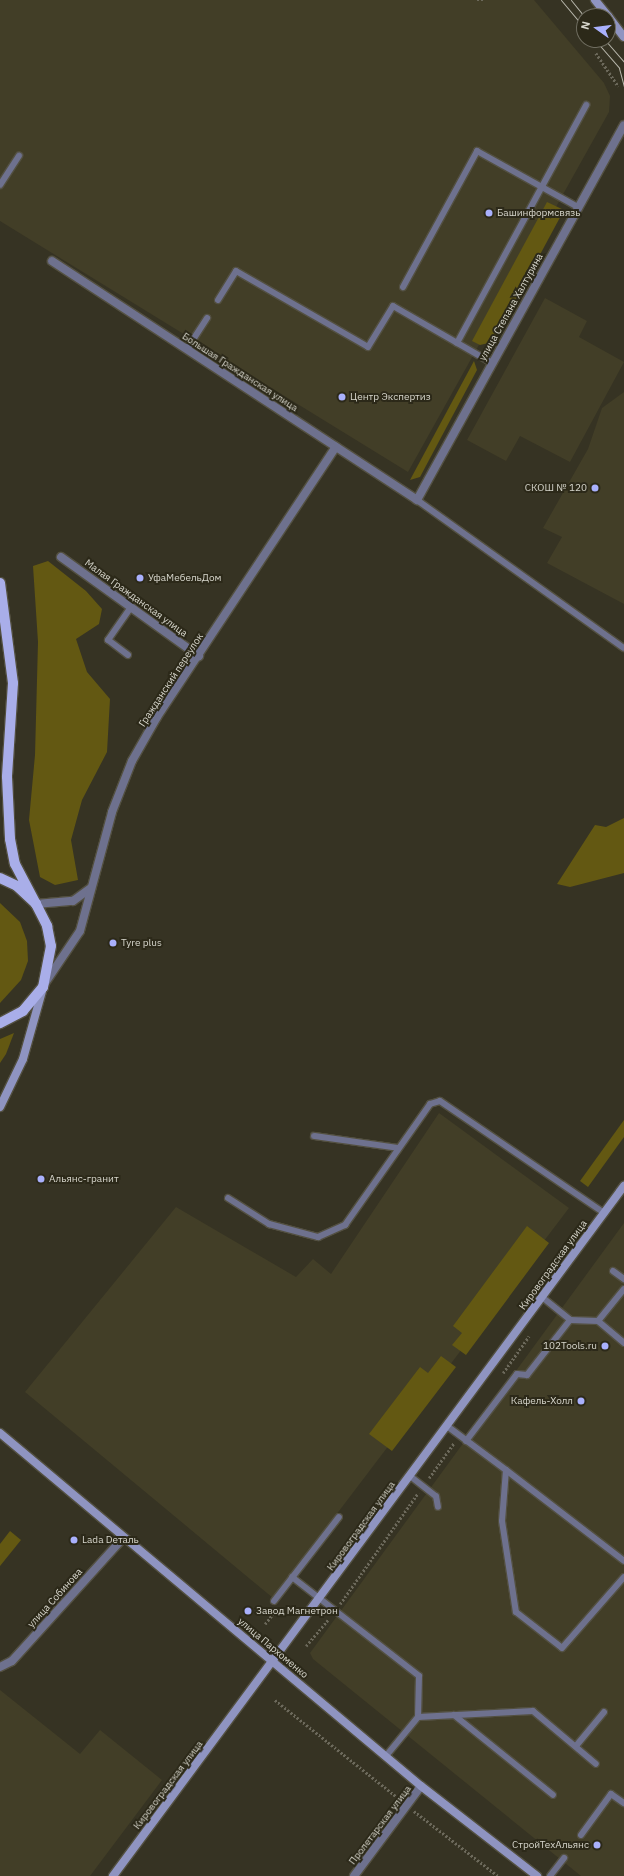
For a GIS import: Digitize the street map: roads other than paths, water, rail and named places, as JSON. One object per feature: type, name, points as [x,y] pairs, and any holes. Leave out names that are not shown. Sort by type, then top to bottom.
[{"type":"main road","points":[[595,0],[602,8]]},
{"type":"main road","points":[[616,26],[624,37]]},
{"type":"main road","points":[[0,582],[13,683],[7,777],[10,839],[15,864],[36,904],[50,936],[43,987],[22,1059],[0,1107]]},
{"type":"main road","points":[[0,635],[4,610]]},
{"type":"main road","points":[[0,878],[17,886],[36,904]]},
{"type":"main road","points":[[0,1023],[23,1011],[43,987]]},
{"type":"main road","name":"Кировоградская улица","points":[[113,1876],[274,1662],[624,1186]]},
{"type":"main road","name":"улица Пархоменко","points":[[0,1433],[123,1538],[422,1786],[537,1876]]},
{"type":"street","name":"улица Степана Халтурина","points":[[417,500],[624,125]]},
{"type":"street","name":"Большая Гражданская улица","points":[[52,261],[417,500]]},
{"type":"street","name":"Гражданский переулок","points":[[43,987],[80,931],[112,812],[132,761],[156,717],[199,656],[336,447]]},
{"type":"street","name":"Малая Гражданская улица","points":[[61,557],[199,656]]},
{"type":"street","points":[[36,904],[73,902],[91,888]]},
{"type":"street","name":"улица Собинова","points":[[0,1668],[12,1661],[123,1538]]},
{"type":"street","name":"Пролетарская улица","points":[[354,1876],[406,1805],[422,1786]]},
{"type":"lane","points":[[457,342],[586,104]]},
{"type":"lane","points":[[403,287],[477,151],[578,207]]},
{"type":"lane","points":[[0,184],[19,156]]},
{"type":"lane","points":[[218,300],[236,271],[368,347],[393,306],[492,362]]},
{"type":"lane","points":[[187,349],[207,318]]},
{"type":"lane","points":[[417,500],[624,648]]},
{"type":"lane","points":[[128,655],[108,640],[131,607]]},
{"type":"lane","points":[[228,1198],[269,1224],[318,1237],[345,1225],[430,1104],[440,1101],[604,1213]]},
{"type":"lane","points":[[314,1136],[398,1148]]},
{"type":"lane","points":[[613,1271],[624,1279]]},
{"type":"lane","points":[[598,1321],[624,1289]]},
{"type":"lane","points":[[542,1297],[570,1320],[598,1321],[624,1343]]},
{"type":"lane","points":[[466,1441],[517,1374],[527,1375],[570,1320]]},
{"type":"lane","points":[[447,1426],[624,1561]]},
{"type":"lane","points":[[506,1470],[502,1521],[516,1612],[562,1648],[624,1577]]},
{"type":"lane","points":[[410,1476],[436,1496],[438,1507]]},
{"type":"lane","points":[[274,1601],[339,1517]]},
{"type":"lane","points":[[292,1577],[419,1676],[418,1717],[386,1756]]},
{"type":"lane","points":[[418,1717],[533,1711],[596,1764]]},
{"type":"lane","points":[[576,1746],[604,1712]]},
{"type":"lane","points":[[454,1715],[553,1795]]},
{"type":"lane","points":[[581,1834],[611,1794],[624,1804]]},
{"type":"lane","points":[[550,1876],[564,1858]]},
{"type":"tram line","points":[[561,0],[576,18]]},
{"type":"tram line","points":[[571,0],[578,8]]},
{"type":"tram line","points":[[602,48],[619,68],[624,87]]},
{"type":"tram line","points":[[612,48],[624,62]]},
{"type":"place","name":"Башинформсвязь","points":[[489,213]]},
{"type":"place","name":"Центр Экспертиз","points":[[342,397]]},
{"type":"place","name":"СКОШ № 120","points":[[595,488]]},
{"type":"place","name":"УфаМебельДом","points":[[140,578]]},
{"type":"place","name":"Tyre plus","points":[[113,943]]},
{"type":"place","name":"Альянс-гранит","points":[[41,1179]]},
{"type":"place","name":"102Tools.ru","points":[[605,1346]]},
{"type":"place","name":"Кафель-Холл","points":[[581,1401]]},
{"type":"place","name":"Lada Dеталь","points":[[74,1540]]},
{"type":"place","name":"Завод Магнетрон","points":[[248,1611]]},
{"type":"place","name":"СтройТехАльянс","points":[[597,1845]]}]
